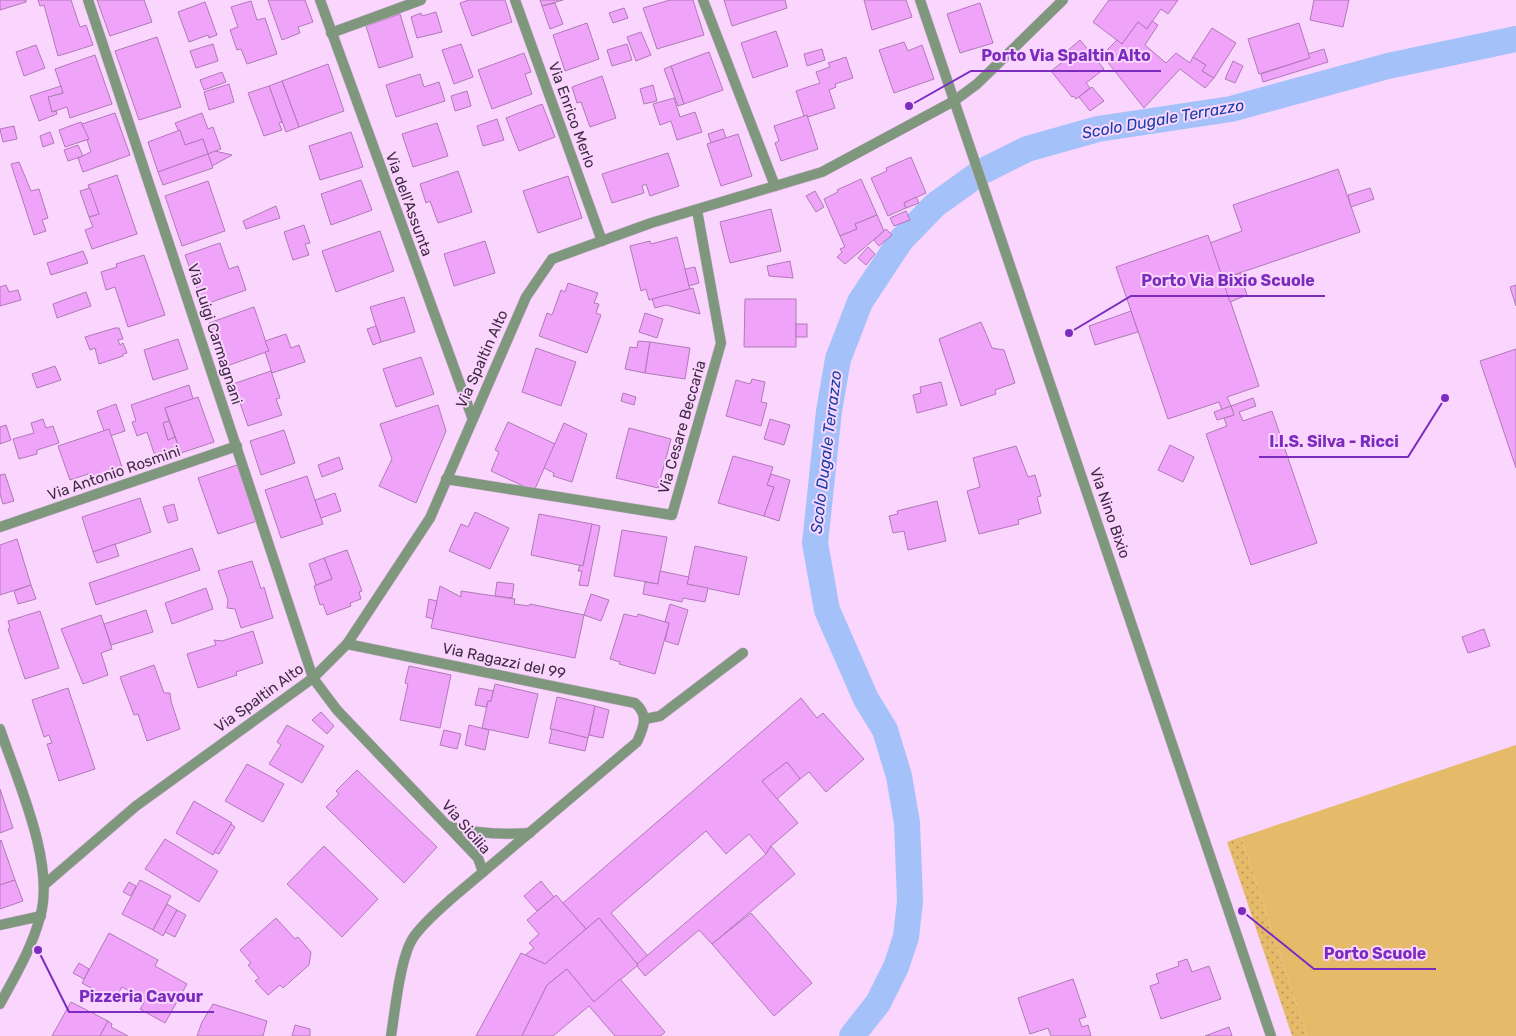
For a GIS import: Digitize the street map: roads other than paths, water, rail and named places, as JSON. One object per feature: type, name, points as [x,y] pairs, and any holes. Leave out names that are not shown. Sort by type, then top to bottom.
[{"type":"street","name":"Via Luigi Carmagnani","points":[[88,0],[313,678]]},
{"type":"street","name":"Via dell'Assunta","points":[[320,0],[472,417]]},
{"type":"street","points":[[331,33],[421,0]]},
{"type":"street","name":"Via Enrico Merlo","points":[[515,0],[602,241]]},
{"type":"street","points":[[703,0],[775,186]]},
{"type":"street","name":"Via Nino Bixio","points":[[920,0],[1272,1036]]},
{"type":"street","name":"Via Spaltin Alto","points":[[44,884],[136,806],[313,678],[347,644],[430,518],[472,417],[526,297],[552,259],[697,210],[822,172],[954,101],[977,84],[1063,0]]},
{"type":"street","name":"Via Cesare Beccaria","points":[[446,479],[672,515],[721,343],[697,210]]},
{"type":"street","name":"Via Antonio Rosmini","points":[[0,527],[237,446]]},
{"type":"street","name":"Via Ragazzi del 99","points":[[347,644],[635,703],[642,709],[645,719]]},
{"type":"street","points":[[483,872],[637,742],[645,719],[660,716],[743,653]]},
{"type":"street","name":"Via Sicilia","points":[[313,678],[337,710],[478,858],[483,872],[433,915],[412,939],[401,972],[391,1036]]},
{"type":"street","points":[[0,729],[37,838],[44,884],[41,916],[27,954],[0,1004]]},
{"type":"street","points":[[447,826],[472,833],[531,833]]},
{"type":"street","points":[[0,925],[41,916]]},
{"type":"waterway","name":"Scolo Dugale Terrazzo","points":[[852,1036],[878,1003],[896,967],[906,937],[910,901],[907,823],[899,776],[885,730],[866,699],[827,610],[815,543],[829,411],[838,359],[860,302],[901,240],[935,205],[981,172],[1027,149],[1098,129],[1231,109],[1388,66],[1516,39]]},
{"type":"place","name":"Porto Via Spaltin Alto","points":[[909,106]]},
{"type":"place","name":"Porto Via Bixio Scuole","points":[[1069,333]]},
{"type":"place","name":"I.I.S. Silva - Ricci","points":[[1445,398]]},
{"type":"place","name":"Porto Scuole","points":[[1242,911]]},
{"type":"place","name":"Pizzeria Cavour","points":[[38,950]]}]
